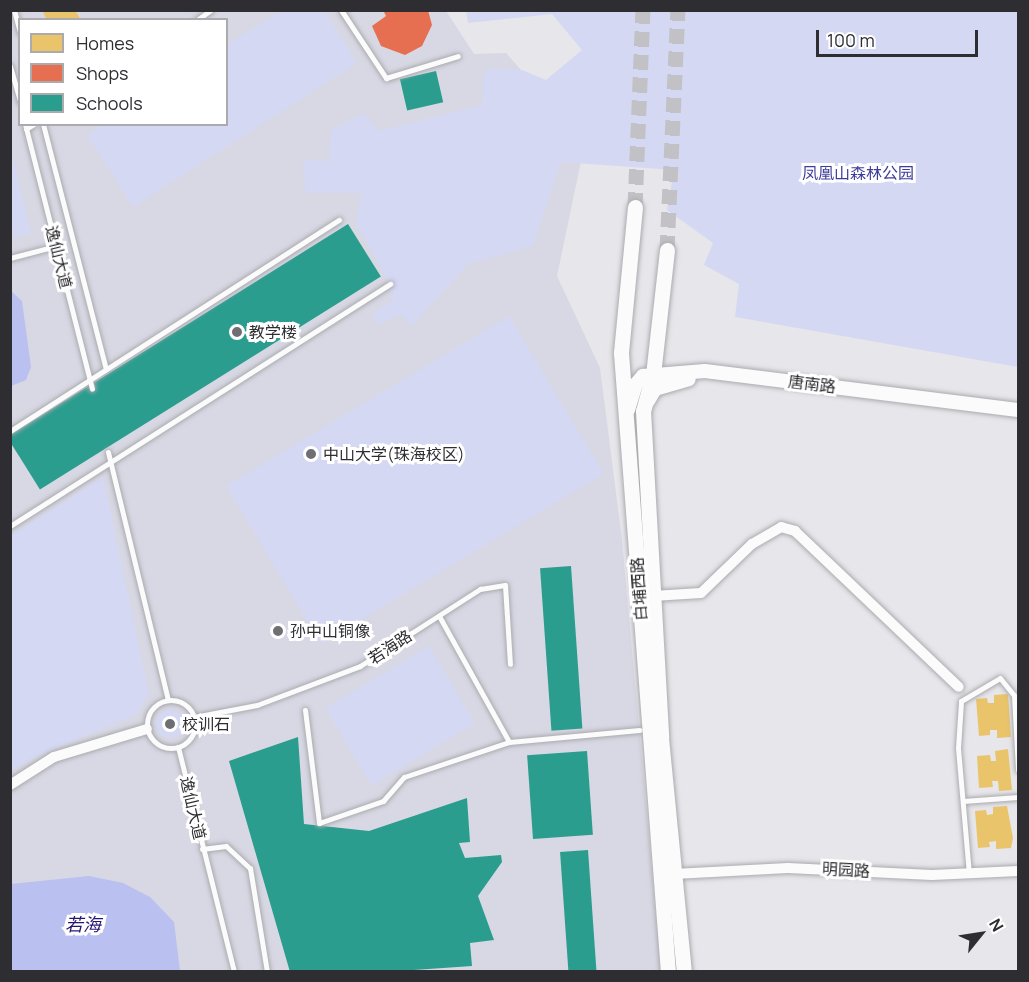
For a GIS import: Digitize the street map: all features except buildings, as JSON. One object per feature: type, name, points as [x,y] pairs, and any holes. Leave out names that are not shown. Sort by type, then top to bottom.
[{"type":"main road","name":"白埔西路","points":[[635,207],[621,353],[635,411],[653,596],[674,874],[684,972]]},
{"type":"main road","name":"白埔西路","points":[[667,250],[653,374],[635,411],[668,972]]},
{"type":"street","name":"唐南路","points":[[653,374],[705,371],[1018,410]]},
{"type":"street","name":"唐南路","points":[[635,411],[655,389],[681,380],[712,378],[1018,420]]},
{"type":"street","points":[[653,596],[701,593],[752,544],[781,527],[795,531],[959,687]]},
{"type":"street","points":[[10,785],[54,758],[147,729]]},
{"type":"street","name":"明园路","points":[[674,874],[788,868],[969,874],[1018,871]]},
{"type":"lane","points":[[14,10],[18,25]]},
{"type":"lane","points":[[341,10],[386,78],[458,56]]},
{"type":"lane","points":[[10,66],[18,95]]},
{"type":"lane","points":[[44,126],[106,369]]},
{"type":"lane","name":"逸仙大道","points":[[26,127],[92,389]]},
{"type":"lane","points":[[10,430],[339,220]]},
{"type":"lane","points":[[10,258],[56,246]]},
{"type":"lane","points":[[10,526],[390,284]]},
{"type":"lane","points":[[108,452],[168,700]]},
{"type":"lane","name":"若海路","points":[[194,717],[257,705],[314,686],[360,666],[480,589],[505,585],[510,664]]},
{"type":"lane","points":[[439,616],[508,742]]},
{"type":"lane","points":[[969,874],[958,748],[961,701],[1000,678],[1014,696],[1018,770]]},
{"type":"lane","points":[[168,700],[187,705],[194,717],[194,732],[178,747],[156,743],[147,729],[149,713],[168,700]]},
{"type":"lane","points":[[305,710],[319,823],[383,801],[404,777],[508,742],[639,730]]},
{"type":"lane","name":"逸仙大道","points":[[178,747],[234,972]]},
{"type":"lane","points":[[963,801],[1018,797]]},
{"type":"lane","points":[[202,849],[226,846],[250,868],[267,972]]},
{"type":"shaded area","name":"中山大学(珠海校区)","points":[[10,11],[446,11],[474,54],[506,53],[585,142],[557,276],[600,368],[622,540],[661,971],[11,971]]},
{"type":"green space","points":[[280,11],[324,11],[357,63],[133,207],[87,135],[101,126],[228,126],[228,44]]},
{"type":"green space","name":"凤凰山森林公园","points":[[466,11],[1018,11],[1018,367],[735,317],[739,284],[704,265],[713,243],[667,210],[674,170],[561,162],[533,246],[468,264],[411,327],[401,314],[379,325],[373,313],[392,301],[390,284],[356,223],[362,193],[305,193],[303,160],[329,161],[331,130],[364,113],[379,131],[482,105],[484,69],[522,70],[546,80],[582,50],[552,14],[468,23]]},
{"type":"green space","points":[[11,149],[31,233],[10,238]]},
{"type":"green space","points":[[509,316],[604,474],[321,644],[226,486]]},
{"type":"green space","points":[[103,477],[149,694],[136,715],[39,755],[11,771],[11,535]]},
{"type":"green space","points":[[429,646],[475,723],[372,785],[325,708]]},
{"type":"green space","points":[[170,710],[180,714],[184,724],[180,734],[170,738],[160,734],[156,724],[160,714]]},
{"type":"water","points":[[11,291],[22,301],[31,367],[26,380],[11,386]]},
{"type":"water","name":"若海","points":[[89,876],[123,883],[150,897],[174,922],[180,971],[11,971],[11,884]]},
{"type":"tunnel","points":[[635,207],[643,10]]},
{"type":"tunnel","points":[[667,250],[678,10]]},
{"type":"place","name":"教学楼","points":[[237,332]]},
{"type":"place","name":"中山大学(珠海校区)","points":[[311,454]]},
{"type":"place","name":"孙中山铜像","points":[[278,631]]},
{"type":"place","name":"校训石","points":[[170,724]]}]
